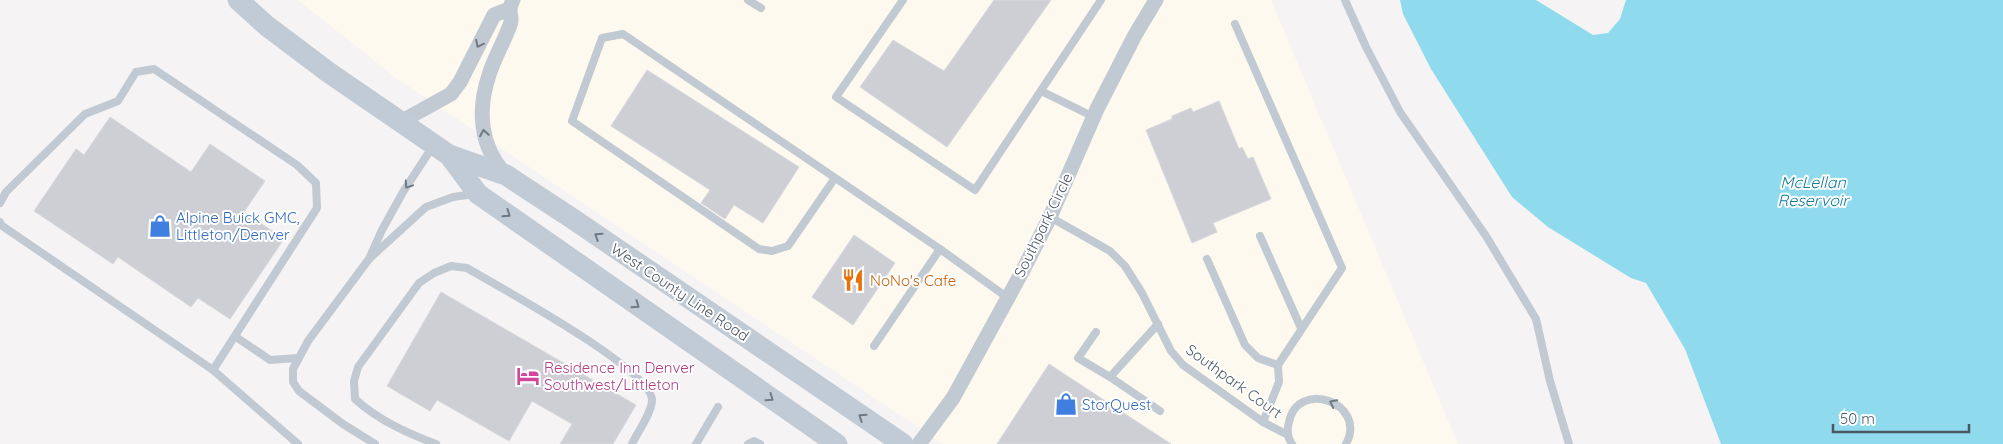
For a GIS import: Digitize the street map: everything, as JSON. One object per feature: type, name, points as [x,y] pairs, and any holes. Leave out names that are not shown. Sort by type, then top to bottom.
[{"type":"main road","name":"West County Line Road","points":[[238,0],[267,26],[328,72],[442,150],[506,175],[903,444]]},
{"type":"main road","name":"West County Line Road","points":[[442,150],[478,194],[837,444]]},
{"type":"street","name":"Southpark Circle","points":[[919,444],[953,398],[1008,298],[1050,217],[1094,117],[1135,35],[1156,0]]},
{"type":"street","points":[[402,121],[451,94],[460,82],[494,15],[511,5],[512,23],[489,75],[483,97],[486,144],[494,162],[506,175]]},
{"type":"lane","points":[[748,0],[761,8]]},
{"type":"lane","points":[[903,0],[836,97],[975,190],[1101,0]]},
{"type":"lane","points":[[1345,0],[1366,47],[1400,112],[1486,236],[1536,319],[1550,380],[1569,444]]},
{"type":"lane","points":[[1235,24],[1342,268],[1278,365],[1279,382],[1263,422]]},
{"type":"lane","points":[[835,178],[788,246],[772,251],[759,249],[572,121],[602,38],[623,34],[940,249],[1008,298]]},
{"type":"lane","points":[[0,204],[6,192],[84,114],[118,101],[136,72],[154,69],[297,165],[316,183],[317,208],[236,337],[213,370]]},
{"type":"lane","points":[[1041,91],[1094,117]]},
{"type":"lane","points":[[369,260],[382,230],[403,192],[442,150]]},
{"type":"lane","points":[[376,444],[343,424],[299,391],[293,382],[293,369],[308,341],[369,260],[415,216],[426,207],[454,197],[478,194]]},
{"type":"lane","name":"Southpark Court","points":[[1050,217],[1110,252],[1125,266],[1142,293],[1171,351],[1183,365],[1263,422],[1288,435]]},
{"type":"lane","points":[[0,222],[1,225],[213,370],[298,444]]},
{"type":"lane","points":[[1260,236],[1302,328]]},
{"type":"lane","points":[[874,346],[940,249]]},
{"type":"lane","points":[[1207,259],[1245,345],[1258,358],[1278,365]]},
{"type":"lane","points":[[436,444],[410,434],[370,412],[355,399],[354,381],[358,368],[419,283],[434,273],[451,266],[467,268],[570,329],[628,368],[643,384],[652,398],[651,408],[632,444]]},
{"type":"lane","points":[[1110,377],[1158,324]]},
{"type":"lane","points":[[1096,332],[1078,358],[1160,411]]},
{"type":"lane","points":[[236,337],[270,360],[298,358]]},
{"type":"lane","points":[[1292,444],[1287,429],[1290,417],[1297,407],[1307,400],[1319,398],[1331,401],[1341,408],[1348,418],[1350,430],[1346,444]]},
{"type":"lane","points":[[696,444],[718,407]]},
{"type":"lane","points":[[748,444],[754,441],[760,444]]},
{"type":"shaded area","points":[[298,0],[1271,0],[1458,444],[943,444],[396,78]]},
{"type":"water","name":"McLellan Reservoir","points":[[1400,0],[1536,0],[1593,35],[1608,33],[1620,19],[1626,0],[2003,0],[2003,444],[1721,444],[1685,349],[1646,283],[1631,278],[1548,227],[1512,197],[1431,69],[1403,14]]},
{"type":"building","points":[[994,0],[1051,0],[947,147],[860,87],[893,40],[944,71]]},
{"type":"building","points":[[647,70],[799,167],[763,223],[734,205],[725,219],[701,203],[710,190],[611,126]]},
{"type":"building","points":[[1219,101],[1239,149],[1242,147],[1248,159],[1253,157],[1271,199],[1213,223],[1217,232],[1192,243],[1146,130],[1172,119],[1172,116],[1191,108],[1193,112]]},
{"type":"building","name":"Alpine Buick GMC, Littleton/Denver","points":[[110,117],[191,172],[210,144],[265,181],[244,212],[284,239],[230,319],[198,298],[191,307],[118,257],[113,264],[34,211],[76,149],[84,155]]},
{"type":"building","name":"NoNo's Cafe","points":[[854,235],[895,263],[853,325],[812,297]]},
{"type":"building","name":"Residence Inn Denver Southwest/Littleton","points":[[441,292],[636,405],[613,444],[560,444],[572,424],[532,401],[509,441],[437,400],[430,411],[387,386]]},
{"type":"building","name":"StorQuest","points":[[1049,364],[1171,444],[997,444]]},
{"type":"place","name":"Alpine Buick GMC, Littleton/Denver","points":[[160,226]]},
{"type":"place","name":"NoNo's Cafe","points":[[853,280]]},
{"type":"place","name":"Residence Inn Denver Southwest/Littleton","points":[[528,376]]},
{"type":"place","name":"StorQuest","points":[[1066,404]]}]
